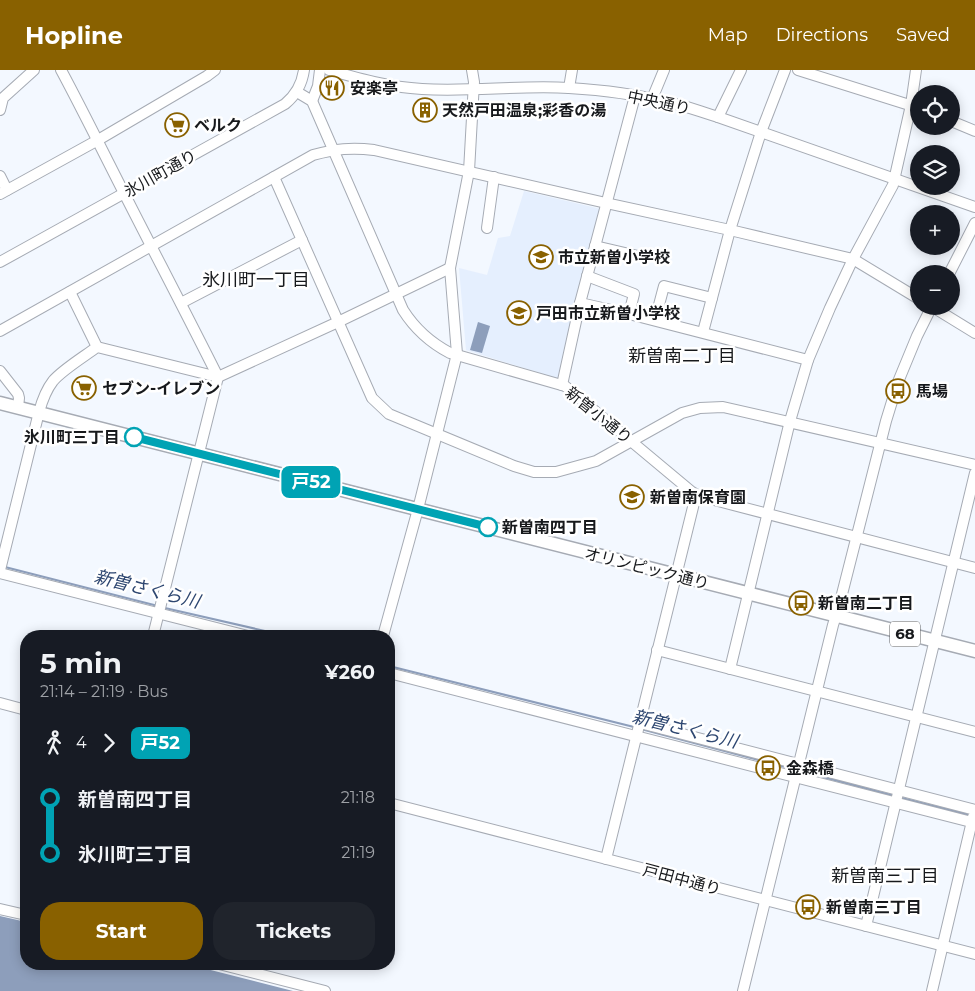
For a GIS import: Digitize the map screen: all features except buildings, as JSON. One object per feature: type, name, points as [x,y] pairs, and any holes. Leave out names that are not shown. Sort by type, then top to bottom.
[{"type":"main road","name":"オリンピック通り","points":[[0,402],[975,651]]},
{"type":"street","points":[[0,110],[3,98],[34,70]]},
{"type":"street","points":[[61,70],[182,303],[218,377],[155,630]]},
{"type":"street","points":[[0,176],[3,192],[98,140],[215,70]]},
{"type":"street","points":[[304,70],[297,92],[312,101],[318,86],[320,70]]},
{"type":"street","name":"中央通り","points":[[329,70],[390,86],[429,89],[570,88],[652,99],[718,117],[975,207]]},
{"type":"street","points":[[385,630],[438,434],[457,354],[450,268],[469,171],[474,89],[472,70]]},
{"type":"street","points":[[570,88],[572,70]]},
{"type":"street","points":[[652,99],[664,70]]},
{"type":"street","points":[[718,117],[742,70]]},
{"type":"street","points":[[703,332],[730,230],[760,132],[785,70]]},
{"type":"street","points":[[798,70],[910,104]]},
{"type":"street","points":[[916,70],[916,85]]},
{"type":"street","name":"氷川町通り","points":[[0,262],[285,104],[297,92]]},
{"type":"street","points":[[562,385],[580,303],[635,96]]},
{"type":"street","name":"新曽小通り","points":[[312,101],[395,293],[408,317],[419,332],[433,344],[450,352],[562,385],[696,495],[975,568]]},
{"type":"street","points":[[730,669],[790,421],[808,360],[830,308],[893,185],[910,123]]},
{"type":"street","points":[[960,125],[975,131]]},
{"type":"street","points":[[0,331],[313,155],[332,150],[353,148],[374,150],[469,171],[854,259],[910,293]]},
{"type":"street","points":[[274,177],[372,398],[389,414],[514,466],[534,472],[556,472],[596,461],[682,413],[700,408],[723,406],[975,465]]},
{"type":"street","points":[[487,228],[494,177]]},
{"type":"street","points":[[954,265],[975,223]]},
{"type":"street","points":[[182,303],[302,240]]},
{"type":"street","points":[[595,246],[638,256]]},
{"type":"street","points":[[70,292],[97,347],[218,377],[450,268]]},
{"type":"street","points":[[587,276],[634,294],[629,314]]},
{"type":"street","points":[[655,320],[664,286],[712,298]]},
{"type":"street","points":[[580,303],[703,332],[808,360]]},
{"type":"street","points":[[743,991],[886,421],[898,382],[928,315]]},
{"type":"street","points":[[946,315],[975,333]]},
{"type":"street","points":[[97,347],[54,380],[44,396],[1,568],[160,609],[228,630]]},
{"type":"street","points":[[0,371],[18,394],[18,407]]},
{"type":"street","points":[[866,926],[975,473]]},
{"type":"street","points":[[606,859],[696,495]]},
{"type":"street","points":[[657,650],[975,732]]},
{"type":"street","points":[[395,673],[638,729],[897,797],[974,815],[932,991]]},
{"type":"street","points":[[0,703],[20,708]]},
{"type":"street","name":"戸田中通り","points":[[395,805],[975,954]]},
{"type":"street","points":[[0,909],[20,914]]},
{"type":"street","points":[[243,970],[326,991]]},
{"type":"shaded area","name":"戸田市立新曽小学校","points":[[524,191],[601,209],[559,379],[466,350],[459,268],[487,275],[498,238],[510,236]]},
{"type":"water","points":[[478,322],[490,326],[482,353],[470,350]]},
{"type":"water","points":[[0,916],[20,921],[20,970],[211,970],[293,991],[0,991]]},
{"type":"waterway","name":"新曽さくら川","points":[[5,567],[158,606]]},
{"type":"waterway","name":"新曽さくら川","points":[[165,608],[261,630]]},
{"type":"waterway","name":"新曽さくら川","points":[[395,667],[634,727]]},
{"type":"waterway","name":"新曽さくら川","points":[[641,729],[793,769]]},
{"type":"waterway","name":"新曽さくら川","points":[[800,771],[895,796]]},
{"type":"waterway","name":"新曽さくら川","points":[[902,798],[970,815]]},
{"type":"bus line","name":"戸52","points":[[134,437],[488,527]]},
{"type":"place","name":"安楽亭","points":[[332,88]]},
{"type":"place","name":"天然戸田温泉;彩香の湯","points":[[425,110]]},
{"type":"place","name":"ベルク","points":[[177,125]]},
{"type":"place","name":"市立新曽小学校","points":[[541,257]]},
{"type":"place","name":"戸田市立新曽小学校","points":[[519,313]]},
{"type":"place","name":"セブン-イレブン","points":[[84,388]]},
{"type":"place","name":"馬場","points":[[898,391]]},
{"type":"place","name":"氷川町三丁目","points":[[134,437]]},
{"type":"place","name":"新曽南保育園","points":[[632,497]]},
{"type":"place","name":"新曽南四丁目","points":[[488,527]]},
{"type":"place","name":"新曽南二丁目","points":[[801,603]]},
{"type":"place","name":"金森橋","points":[[768,768]]},
{"type":"place","name":"新曽南三丁目","points":[[808,907]]},
{"type":"district","name":"氷川町一丁目","points":[[256,280]]},
{"type":"district","name":"新曽南二丁目","points":[[682,356]]},
{"type":"district","name":"新曽南三丁目","points":[[885,876]]}]
